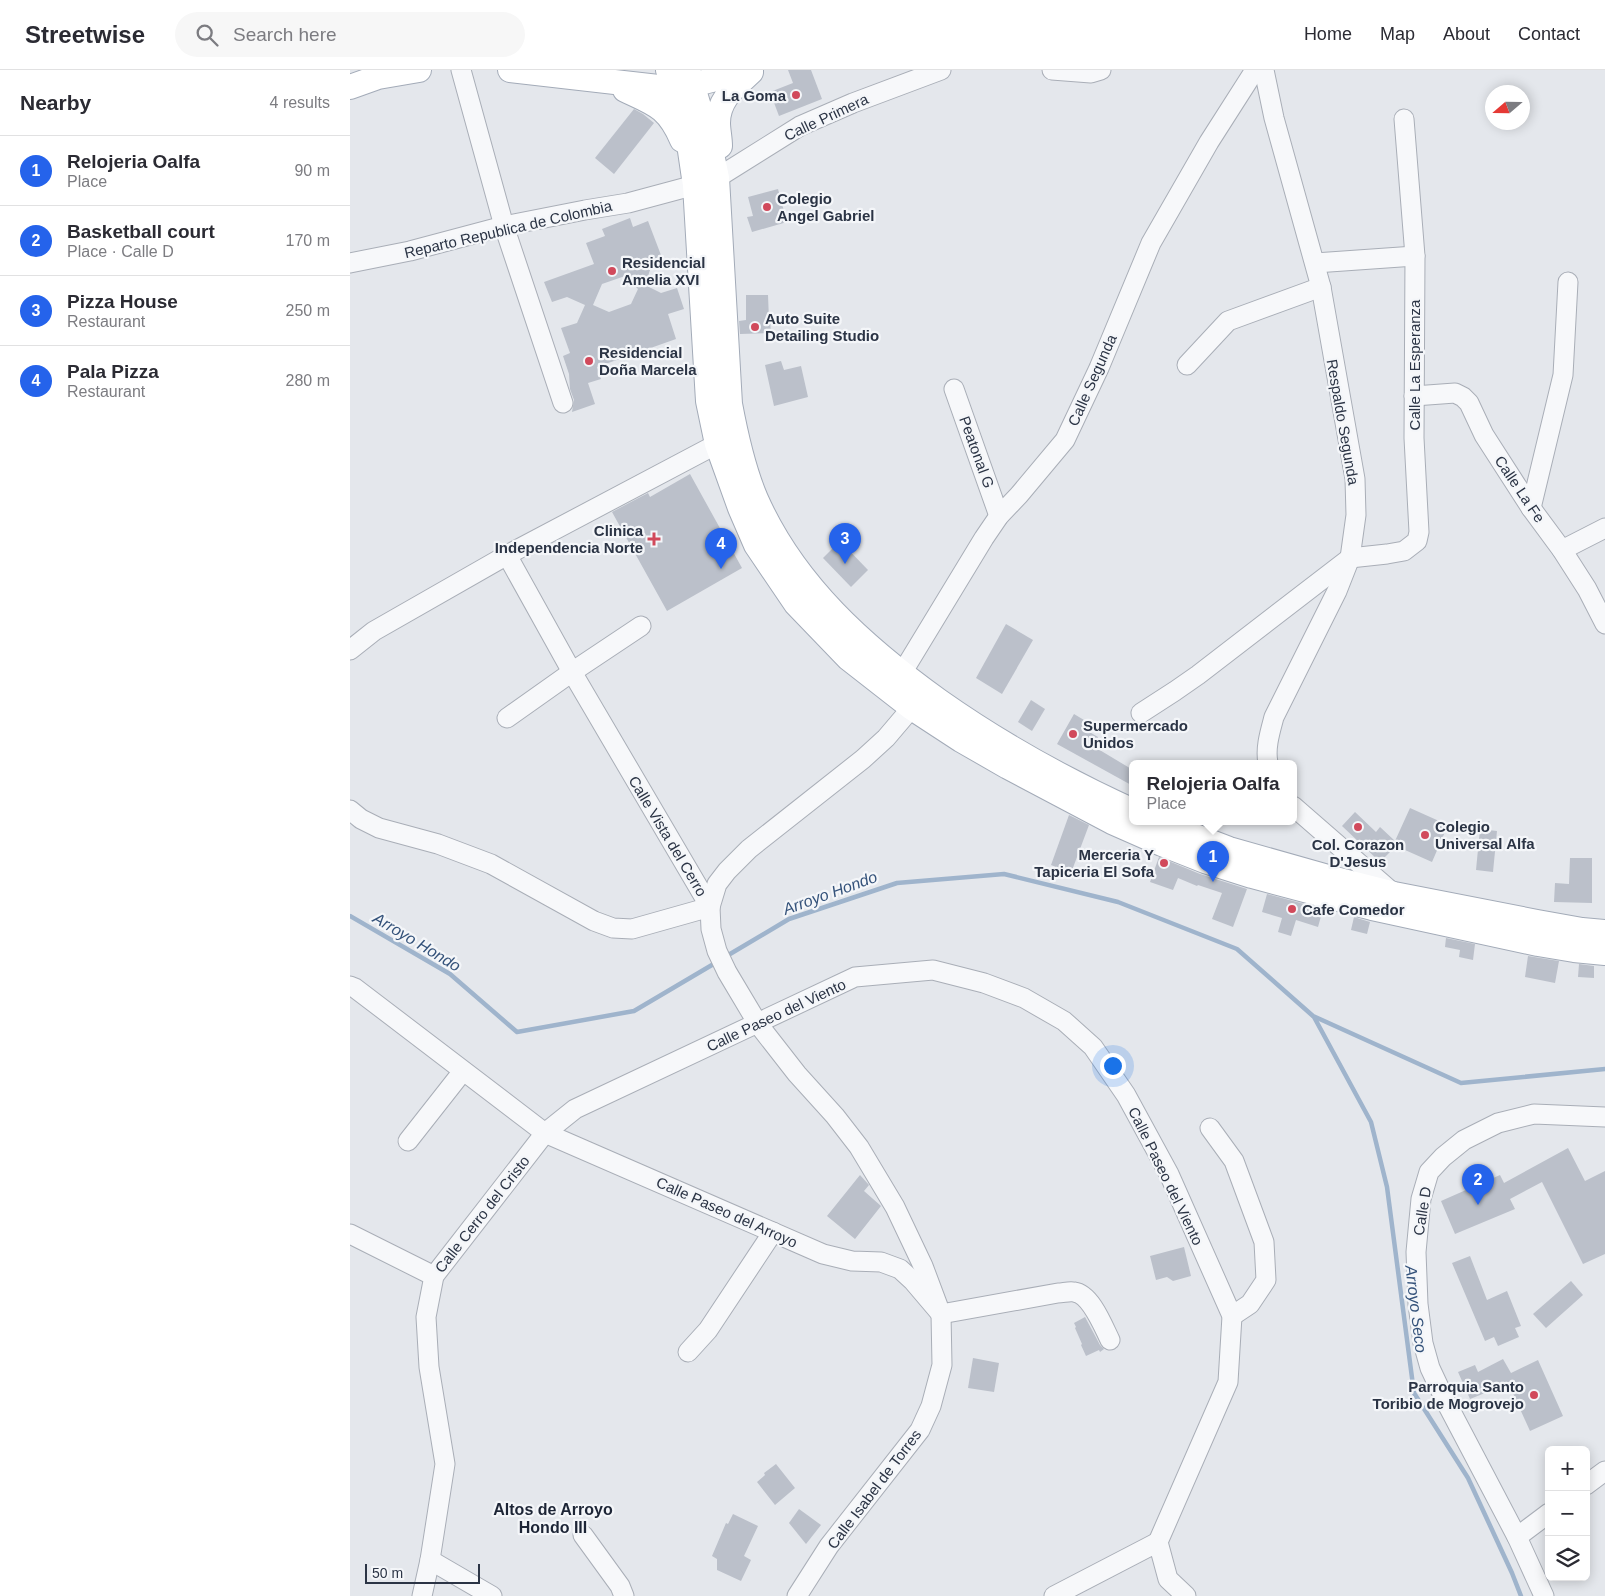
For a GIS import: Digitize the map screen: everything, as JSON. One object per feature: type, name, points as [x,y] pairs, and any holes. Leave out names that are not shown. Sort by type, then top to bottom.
[{"type":"main road","points":[[350,87],[378,77],[419,70]]},
{"type":"main road","points":[[510,70],[600,80],[679,78],[752,70]]},
{"type":"main road","points":[[752,70],[730,91],[719,110],[720,142],[717,178],[730,404],[726,441],[740,508],[756,545],[796,604],[848,658],[919,700],[973,724],[1058,774],[1129,809]]},
{"type":"main road","points":[[679,78],[709,140],[717,178]]},
{"type":"main road","points":[[679,78],[694,180],[708,401],[726,441],[756,498],[788,556],[806,582],[862,641],[902,673],[919,700],[961,740],[1081,806],[1146,837],[1204,861],[1252,876],[1372,908],[1538,944],[1605,953]]},
{"type":"main road","points":[[600,80],[656,104],[669,116],[683,141],[694,180]]},
{"type":"main road","points":[[1166,825],[1229,849],[1394,894],[1582,930],[1605,932]]},
{"type":"street","points":[[461,70],[504,226],[563,403]]},
{"type":"street","name":"Calle Primera","points":[[717,178],[800,126],[853,103],[941,70]]},
{"type":"street","points":[[1052,70],[1091,73],[1101,70]]},
{"type":"street","name":"Calle Segunda","points":[[902,673],[999,516],[1065,440],[1099,368],[1151,244],[1209,142],[1255,70]]},
{"type":"street","name":"Respaldo Segunda","points":[[1264,70],[1274,118],[1321,287],[1355,479],[1356,514],[1350,558],[1337,591],[1274,717],[1269,733],[1268,760]]},
{"type":"street","name":"Calle La Esperanza","points":[[1350,558],[1404,551],[1417,541],[1419,532],[1414,438],[1415,256],[1404,119]]},
{"type":"street","name":"Reparto Republica de Colombia","points":[[350,263],[410,251],[504,226],[628,203],[694,180]]},
{"type":"street","points":[[1315,263],[1415,256]]},
{"type":"street","points":[[1531,508],[1563,375],[1568,282]]},
{"type":"street","points":[[1187,365],[1228,321],[1321,287]]},
{"type":"street","name":"Peatonal G","points":[[954,389],[999,516]]},
{"type":"street","name":"Calle La Fe","points":[[1414,396],[1455,393],[1469,403],[1484,435],[1531,508],[1562,550],[1587,589],[1605,624]]},
{"type":"street","points":[[350,650],[374,631],[507,555],[726,441]]},
{"type":"street","points":[[1562,550],[1605,528]]},
{"type":"street","name":"Calle Vista del Cerro","points":[[350,810],[361,819],[379,828],[438,844],[491,864],[594,921],[612,928],[632,929],[710,907],[572,672],[507,555]]},
{"type":"street","points":[[1140,713],[1198,675],[1350,558]]},
{"type":"street","points":[[507,718],[641,626]]},
{"type":"street","points":[[710,907],[717,884],[749,848],[863,759],[886,738],[919,700]]},
{"type":"street","points":[[1297,809],[1394,894]]},
{"type":"street","name":"Calle Isabel de Torres","points":[[710,907],[711,929],[717,950],[736,989],[758,1024],[797,1074],[859,1147],[895,1207],[923,1266],[941,1314],[942,1365],[931,1406],[920,1430],[829,1546],[797,1596]]},
{"type":"street","name":"Calle Paseo del Viento","points":[[545,1133],[575,1109],[855,977],[933,970],[984,983],[1024,998],[1064,1022],[1093,1047],[1126,1095],[1168,1174],[1232,1316],[1228,1382],[1158,1542]]},
{"type":"street","name":"Calle Paseo del Arroyo","points":[[350,986],[545,1133],[823,1254],[852,1261],[881,1262],[900,1269],[913,1281],[941,1314]]},
{"type":"street","points":[[408,1141],[463,1071]]},
{"type":"street","name":"Calle D","points":[[1544,1596],[1517,1537],[1446,1402],[1430,1368],[1422,1344],[1416,1252],[1421,1199],[1429,1172],[1443,1157],[1464,1140],[1498,1123],[1534,1114],[1605,1117]]},
{"type":"street","points":[[1210,1128],[1234,1161],[1264,1242],[1266,1280],[1250,1304],[1232,1316]]},
{"type":"street","name":"Calle Cerro del Cristo","points":[[422,1596],[430,1560],[445,1464],[428,1357],[426,1317],[434,1276],[545,1133]]},
{"type":"street","points":[[688,1352],[708,1330],[773,1232]]},
{"type":"street","points":[[350,1234],[434,1276]]},
{"type":"street","points":[[941,1314],[1058,1293],[1076,1292],[1084,1296],[1091,1304],[1110,1340]]},
{"type":"street","points":[[1590,1482],[1605,1471]]},
{"type":"street","points":[[1517,1537],[1545,1516]]},
{"type":"street","points":[[583,1535],[620,1586],[624,1596]]},
{"type":"street","points":[[1054,1596],[1158,1542],[1168,1579],[1186,1596]]},
{"type":"street","points":[[430,1560],[492,1596]]},
{"type":"building","name":"La Goma","points":[[788,70],[811,70],[822,99],[779,116],[770,92],[793,83]]},
{"type":"building","points":[[634,109],[654,123],[614,174],[595,158]]},
{"type":"building","name":"Colegio Angel Gabriel","points":[[778,189],[787,222],[752,232],[747,217],[753,216],[748,197]]},
{"type":"building","points":[[630,218],[633,227],[648,221],[664,263],[651,267],[645,285],[661,293],[677,288],[684,309],[668,314],[676,339],[597,367],[601,379],[588,383],[595,404],[572,412],[574,400],[563,356],[570,353],[561,328],[577,323],[585,305],[567,297],[552,302],[544,282],[594,264],[586,243],[605,236],[602,229]],"holes":[[[625,276],[638,289],[631,304],[609,312],[593,305],[602,284]]]},
{"type":"building","points":[[746,295],[768,295],[771,333],[740,334],[739,321],[746,320]]},
{"type":"building","points":[[781,361],[784,370],[801,366],[808,397],[774,406],[765,365]]},
{"type":"building","name":"Clinica Independencia Norte","points":[[690,474],[742,568],[667,611],[612,512],[648,493],[650,497]]},
{"type":"building","points":[[840,541],[868,570],[851,587],[823,558]]},
{"type":"building","points":[[1006,624],[1033,640],[1002,694],[976,678]]},
{"type":"building","points":[[1031,700],[1045,709],[1032,731],[1018,722]]},
{"type":"building","points":[[1074,714],[1089,723],[1086,730],[1098,737],[1093,746],[1129,768],[1129,784],[1057,744]]},
{"type":"building","points":[[1410,808],[1448,825],[1432,862],[1396,846],[1380,862],[1342,826],[1355,812],[1376,832],[1380,827],[1395,841]]},
{"type":"building","points":[[1069,815],[1089,825],[1071,873],[1051,865]]},
{"type":"building","points":[[1480,829],[1497,831],[1493,872],[1476,870]]},
{"type":"building","points":[[1159,857],[1200,874],[1247,889],[1233,927],[1212,919],[1222,893],[1178,878],[1173,890],[1150,882]]},
{"type":"building","points":[[1570,858],[1592,858],[1592,903],[1554,902],[1555,883],[1569,884]]},
{"type":"building","points":[[1267,894],[1323,909],[1318,927],[1296,920],[1291,936],[1278,932],[1282,918],[1262,912]]},
{"type":"building","points":[[1354,917],[1370,922],[1367,934],[1351,930]]},
{"type":"building","points":[[1446,938],[1475,944],[1473,960],[1459,957],[1460,950],[1445,947]]},
{"type":"building","points":[[1528,956],[1559,961],[1555,983],[1525,977]]},
{"type":"building","points":[[1579,964],[1594,966],[1594,978],[1578,977]]},
{"type":"building","points":[[1568,1148],[1585,1181],[1605,1171],[1605,1254],[1583,1264],[1542,1182],[1510,1199],[1515,1209],[1455,1234],[1441,1201],[1500,1175],[1504,1183]]},
{"type":"building","points":[[860,1175],[869,1185],[864,1191],[881,1206],[855,1239],[827,1216]]},
{"type":"building","points":[[1184,1247],[1191,1276],[1173,1281],[1167,1277],[1156,1280],[1150,1256]]},
{"type":"building","points":[[1470,1256],[1487,1300],[1507,1291],[1521,1326],[1515,1328],[1519,1337],[1498,1346],[1494,1337],[1485,1341],[1452,1263]]},
{"type":"building","points":[[1571,1281],[1583,1295],[1546,1328],[1533,1314]]},
{"type":"building","points":[[1085,1317],[1104,1349],[1086,1356],[1074,1323]]},
{"type":"building","points":[[973,1358],[999,1363],[994,1392],[968,1388]]},
{"type":"building","points":[[1503,1359],[1511,1373],[1538,1360],[1563,1416],[1530,1431],[1511,1389],[1503,1393],[1500,1387],[1470,1399],[1458,1372],[1475,1365],[1478,1372]]},
{"type":"building","points":[[776,1464],[795,1488],[775,1505],[757,1482],[765,1475],[764,1473]]},
{"type":"building","points":[[799,1509],[821,1525],[806,1544],[789,1523]]},
{"type":"building","points":[[733,1514],[758,1526],[744,1556],[751,1560],[741,1581],[717,1570],[717,1559],[712,1556],[726,1523],[728,1524]]},
{"type":"waterway","name":"Arroyo Hondo","points":[[725,957],[789,919],[897,883],[1004,874],[1118,902],[1237,949],[1313,1016],[1461,1083],[1605,1069]]},
{"type":"waterway","name":"Arroyo Hondo","points":[[350,916],[450,974],[517,1032],[634,1011],[717,962]]},
{"type":"waterway","name":"Arroyo Seco","points":[[1314,1017],[1371,1122],[1387,1187],[1414,1393],[1468,1478],[1521,1596]]},
{"type":"place","name":"La Goma","points":[[796,95]]},
{"type":"place","name":"Colegio Angel Gabriel","points":[[767,207]]},
{"type":"place","name":"Residencial Amelia XVI","points":[[612,271]]},
{"type":"place","name":"Auto Suite Detailing Studio","points":[[755,327]]},
{"type":"place","name":"Residencial Doña Marcela","points":[[589,361]]},
{"type":"place","name":"Clinica Independencia Norte","points":[[654,539]]},
{"type":"place","name":"Pizza House","points":[[845,564]]},
{"type":"place","name":"Pala Pizza","points":[[721,569]]},
{"type":"place","name":"Supermercado Unidos","points":[[1073,734]]},
{"type":"place","name":"Col. Corazon D'Jesus","points":[[1358,827]]},
{"type":"place","name":"Colegio Universal Alfa","points":[[1425,835]]},
{"type":"place","name":"Merceria Y Tapiceria El Sofa","points":[[1164,863]]},
{"type":"place","name":"Relojeria Oalfa","points":[[1213,882]]},
{"type":"place","name":"Cafe Comedor","points":[[1292,909]]},
{"type":"place","name":"Basketball court","points":[[1478,1205]]},
{"type":"place","name":"Parroquia Santo Toribio de Mogrovejo","points":[[1534,1395]]},
{"type":"district","name":"Altos de Arroyo Hondo III","points":[[553,1518]]}]
